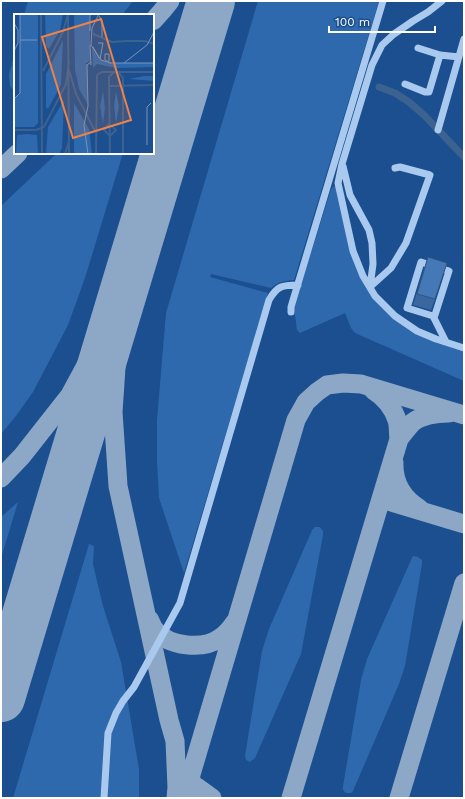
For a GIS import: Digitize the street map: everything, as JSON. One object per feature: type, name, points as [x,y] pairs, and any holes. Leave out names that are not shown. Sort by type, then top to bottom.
[{"type":"lane","points":[[291,312],[291,307],[383,1]]},
{"type":"lane","points":[[442,1],[394,34],[382,45],[372,65],[342,164],[338,183],[353,251],[363,276],[375,296],[395,316],[417,331],[464,348]]},
{"type":"lane","points":[[438,130],[464,39]]},
{"type":"lane","points":[[418,48],[440,55],[459,57]]},
{"type":"lane","points":[[405,84],[425,92],[429,92],[440,55]]},
{"type":"lane","points":[[331,174],[342,164]]},
{"type":"lane","points":[[342,164],[350,196],[369,230],[372,243],[373,264],[370,287]]},
{"type":"lane","points":[[370,287],[390,268],[406,244],[430,175],[400,166],[395,168]]},
{"type":"lane","points":[[434,318],[449,271],[421,262],[407,308],[432,316],[446,342]]},
{"type":"lane","points":[[104,798],[108,733],[116,713],[134,687],[180,603],[269,300],[277,288],[284,285],[298,285]]},
{"type":"shaded area","points":[[28,1],[133,1],[123,14],[24,14]]},
{"type":"shaded area","points":[[258,1],[379,1],[294,280],[282,282],[271,288],[211,274],[210,277],[268,293],[184,573],[159,498],[157,420],[166,313]]},
{"type":"shaded area","points":[[14,56],[14,92],[10,86],[9,75]]},
{"type":"shaded area","points":[[56,154],[123,154],[85,278],[68,325],[33,392],[1,434],[1,206]]},
{"type":"shaded area","points":[[338,183],[353,251],[375,296],[415,333],[464,348],[464,381],[355,333],[351,328],[345,313],[300,333],[297,330],[294,308],[331,189]]},
{"type":"shaded area","points":[[18,502],[1,558],[1,517]]},
{"type":"shaded area","points":[[315,527],[320,527],[323,531],[323,535],[301,654],[255,758],[250,762],[246,760],[245,756],[262,651],[269,629],[312,530]]},
{"type":"shaded area","points":[[89,544],[94,546],[93,564],[103,606],[121,662],[139,769],[139,798],[13,798]]},
{"type":"shaded area","points":[[413,556],[422,560],[422,564],[405,666],[399,684],[353,791],[351,793],[346,793],[343,790],[343,786],[361,680],[367,659]]},
{"type":"building","points":[[428,257],[447,263],[435,299],[417,294]]},
{"type":"waterway","points":[[379,87],[395,93],[409,102],[425,116],[464,157]]},
{"type":"taxiway","points":[[154,20],[170,1]]},
{"type":"taxiway","points":[[1,169],[17,154]]},
{"type":"taxiway","points":[[140,233],[118,338],[113,412],[118,486],[169,720],[175,741],[176,798]]},
{"type":"taxiway","points":[[1,478],[22,456],[70,395],[104,332],[118,293]]},
{"type":"taxiway","points":[[184,798],[296,420],[306,402],[327,385],[343,383],[361,384],[464,415]]},
{"type":"taxiway","points":[[373,390],[391,407],[398,422],[399,439]]},
{"type":"taxiway","points":[[291,798],[399,439],[413,422],[430,415],[449,413]]},
{"type":"taxiway","points":[[394,462],[395,477],[400,489],[408,500],[420,509]]},
{"type":"taxiway","points":[[381,499],[464,524]]},
{"type":"taxiway","points":[[399,798],[464,583]]},
{"type":"taxiway","points":[[149,619],[155,630],[161,636],[186,645],[213,642],[224,635],[235,622]]},
{"type":"taxiway","points":[[184,771],[194,785],[212,798]]},
{"type":"runway","points":[[1,698],[211,1]]}]
